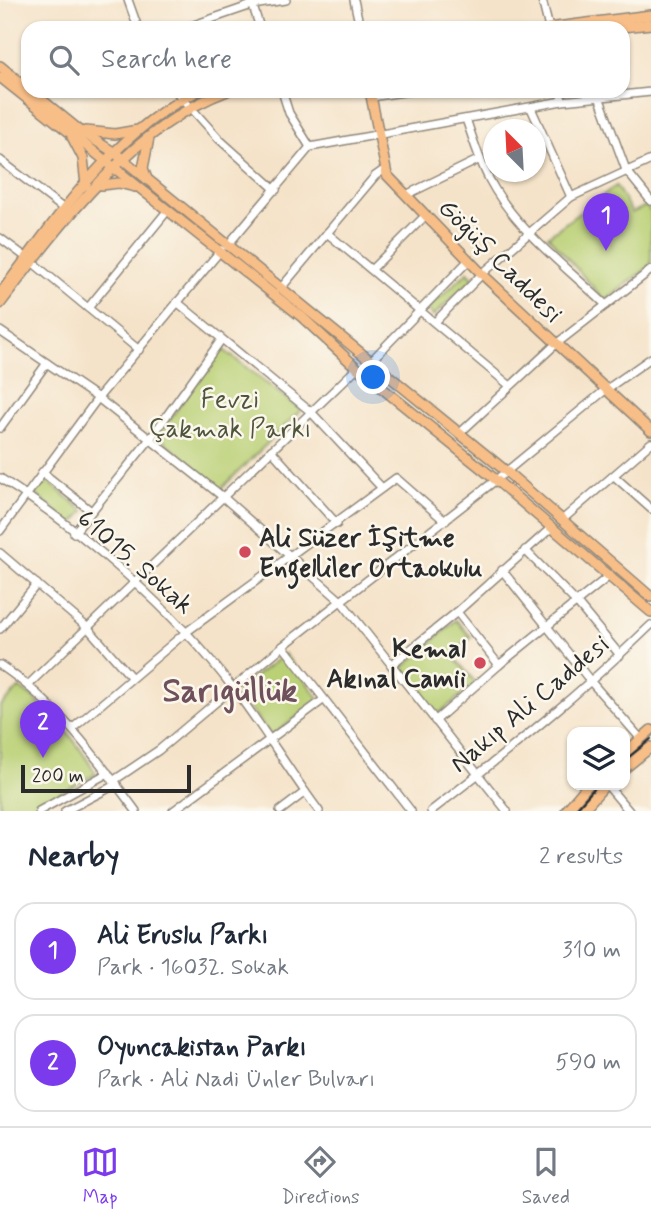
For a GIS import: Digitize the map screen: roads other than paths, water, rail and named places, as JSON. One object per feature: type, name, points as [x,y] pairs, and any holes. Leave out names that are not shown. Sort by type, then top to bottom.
[{"type":"main road","points":[[608,21],[651,16]]},
{"type":"main road","points":[[630,26],[651,24]]},
{"type":"main road","points":[[0,66],[21,83]]},
{"type":"main road","points":[[0,77],[21,92]]},
{"type":"main road","points":[[29,98],[74,131],[115,153],[303,317],[357,368],[496,480],[651,612]]},
{"type":"main road","points":[[38,98],[116,169],[168,210],[281,288],[372,360],[651,597]]},
{"type":"main road","points":[[0,304],[64,209],[139,129],[175,98]]},
{"type":"main road","points":[[0,294],[124,161],[150,137],[189,108],[211,98]]},
{"type":"main road","name":"Göğüş Caddesi","points":[[372,98],[387,175],[468,261],[604,391],[651,431]]},
{"type":"main road","points":[[74,131],[102,135],[139,129]]},
{"type":"main road","points":[[74,131],[83,159],[86,185]]},
{"type":"main road","points":[[147,180],[143,168],[150,137]]},
{"type":"main road","points":[[99,186],[119,183],[140,188]]},
{"type":"main road","points":[[630,748],[651,730]]},
{"type":"main road","points":[[630,764],[651,747]]},
{"type":"main road","points":[[566,811],[584,790]]},
{"type":"main road","points":[[582,811],[601,790]]},
{"type":"street","points":[[128,0],[136,21]]},
{"type":"street","points":[[203,21],[252,2],[286,0]]},
{"type":"street","points":[[355,0],[359,21]]},
{"type":"street","points":[[542,0],[547,21]]},
{"type":"street","points":[[252,2],[258,21]]},
{"type":"street","points":[[630,93],[651,92]]},
{"type":"street","points":[[181,98],[219,139],[276,190]]},
{"type":"street","points":[[284,98],[289,113],[310,147]]},
{"type":"street","points":[[0,531],[98,398],[310,147],[577,98]]},
{"type":"street","points":[[599,98],[626,170],[651,201]]},
{"type":"street","points":[[531,108],[570,197]]},
{"type":"street","points":[[466,119],[480,159],[503,202],[530,232],[606,305]]},
{"type":"street","points":[[406,195],[480,159]]},
{"type":"street","points":[[0,160],[64,209]]},
{"type":"street","points":[[435,321],[482,274],[570,197],[651,160]]},
{"type":"street","points":[[281,288],[375,176],[386,169]]},
{"type":"street","points":[[88,308],[168,210]]},
{"type":"street","points":[[372,270],[425,216]]},
{"type":"street","points":[[327,233],[435,321],[509,386]]},
{"type":"street","points":[[0,238],[139,350]]},
{"type":"street","points":[[372,360],[468,261]]},
{"type":"street","points":[[460,433],[556,344],[651,270]]},
{"type":"street","points":[[177,302],[311,412],[382,488]]},
{"type":"street","points":[[0,331],[98,398],[150,439],[223,497],[341,601],[507,811]]},
{"type":"street","points":[[74,533],[150,439],[221,340]]},
{"type":"street","points":[[65,811],[115,783],[159,750],[283,646],[507,472],[604,391],[651,358]]},
{"type":"street","points":[[0,428],[47,363]]},
{"type":"street","points":[[28,685],[357,368]]},
{"type":"street","points":[[562,520],[651,443]]},
{"type":"street","points":[[271,450],[337,524]]},
{"type":"street","points":[[42,472],[92,511]]},
{"type":"street","points":[[614,476],[651,509]]},
{"type":"street","name":"61015. Sokak","points":[[0,478],[134,581],[185,632],[233,688],[319,811]]},
{"type":"street","points":[[73,727],[185,632],[337,524],[396,478],[445,521]]},
{"type":"street","points":[[391,665],[457,612],[551,528]]},
{"type":"street","points":[[525,550],[576,602],[620,656]]},
{"type":"street","points":[[0,553],[88,628],[131,677]]},
{"type":"street","points":[[502,570],[592,683],[641,739]]},
{"type":"street","points":[[435,721],[609,576]]},
{"type":"street","points":[[0,629],[37,584]]},
{"type":"street","points":[[457,612],[499,665]]},
{"type":"street","name":"Nakıp Ali Caddesi","points":[[431,811],[592,683],[651,625]]},
{"type":"street","points":[[283,646],[323,701],[411,811]]},
{"type":"street","points":[[0,665],[28,685],[73,727],[136,811]]},
{"type":"street","points":[[173,811],[271,742],[323,701]]},
{"type":"street","points":[[39,811],[108,774]]},
{"type":"street","points":[[610,790],[629,811]]},
{"type":"street","points":[[280,811],[305,792]]},
{"type":"tram line","points":[[630,756],[651,739]]},
{"type":"tram line","points":[[574,811],[593,790]]},
{"type":"place","name":"Ali Eruslu Parkı","points":[[606,251]]},
{"type":"place","name":"Ali Süzer İşitme Engelliler Ortaokulu","points":[[245,552]]},
{"type":"place","name":"Kemal Akınal Camii","points":[[480,663]]},
{"type":"place","name":"Oyuncakistan Parkı","points":[[43,758]]},
{"type":"district","name":"Sarıgüllük","points":[[230,689]]},
{"type":"park label","name":"Fevzi Çakmak Parkı","points":[[230,413]]}]
